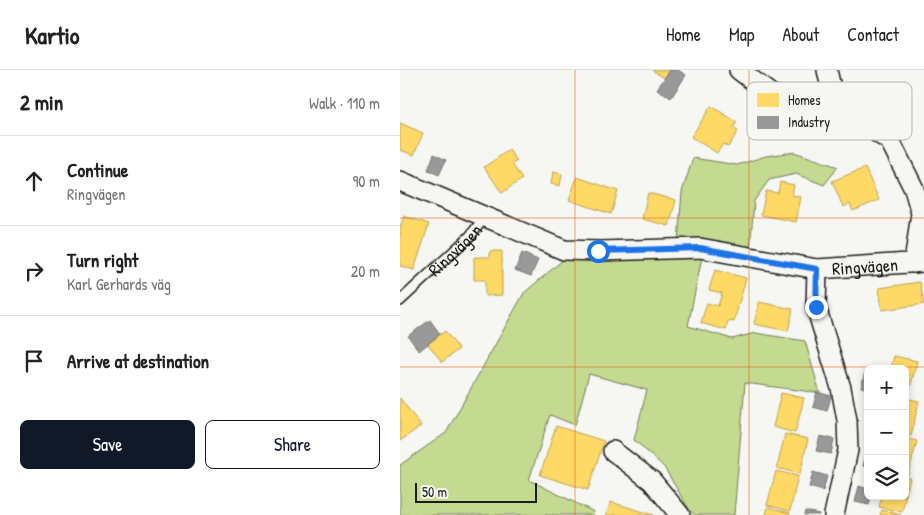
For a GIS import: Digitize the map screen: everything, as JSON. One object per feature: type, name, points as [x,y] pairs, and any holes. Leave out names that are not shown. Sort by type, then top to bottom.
[{"type":"street","points":[[739,70],[755,82]]},
{"type":"street","points":[[888,140],[914,189],[921,214],[919,263]]},
{"type":"street","name":"Ringvägen","points":[[400,181],[564,250],[600,251],[700,248],[817,269],[919,263]]},
{"type":"street","points":[[817,269],[816,307],[841,388],[847,420],[848,450],[834,515]]},
{"type":"street","points":[[613,451],[652,481],[680,515]]},
{"type":"lane","name":"Ringvägen","points":[[400,301],[470,236],[485,217]]},
{"type":"green space","points":[[794,152],[838,167],[824,185],[796,174],[769,180],[754,201],[750,249],[678,242],[682,192],[693,158],[737,165],[766,156]]},
{"type":"green space","points":[[702,257],[688,326],[732,339],[755,333],[805,341],[820,393],[745,383],[734,515],[695,515],[690,511],[664,467],[634,440],[647,390],[589,374],[575,425],[550,415],[529,480],[594,512],[593,515],[400,515],[400,465],[446,433],[524,293],[564,259],[600,261]]},
{"type":"building: Homes","points":[[652,70],[670,70],[664,78]]},
{"type":"building: Homes","points":[[711,106],[737,122],[733,128],[738,131],[728,147],[723,144],[717,153],[691,137]]},
{"type":"building: Homes","points":[[400,123],[423,133],[414,155],[400,150]]},
{"type":"building: Homes","points":[[509,150],[517,161],[512,164],[522,179],[502,193],[484,167]]},
{"type":"building: Homes","points":[[865,168],[879,200],[853,211],[850,204],[843,207],[832,181]]},
{"type":"building: Homes","points":[[553,172],[562,174],[560,186],[551,184]]},
{"type":"building: Homes","points":[[577,177],[618,191],[611,214],[569,200]]},
{"type":"building: Homes","points":[[780,182],[794,185],[792,195],[801,197],[796,222],[761,215],[766,191],[778,193]]},
{"type":"building: Homes","points":[[648,193],[676,200],[669,226],[642,219]]},
{"type":"building: Homes","points":[[404,216],[429,224],[414,270],[400,266],[400,228]]},
{"type":"building: Homes","points":[[490,251],[502,251],[502,295],[485,296],[485,280],[474,280],[474,257],[490,257]]},
{"type":"building: Homes","points":[[715,270],[746,278],[734,322],[728,321],[726,330],[701,323],[707,303],[718,306],[722,293],[709,290]]},
{"type":"building: Homes","points":[[920,282],[924,304],[882,310],[879,288]]},
{"type":"building: Homes","points":[[759,302],[793,309],[788,331],[754,324]]},
{"type":"building: Homes","points":[[445,331],[459,349],[442,362],[428,344]]},
{"type":"building: Homes","points":[[894,356],[917,361],[909,392],[909,365],[892,365]]},
{"type":"building: Homes","points":[[781,393],[804,398],[795,433],[773,427]]},
{"type":"building: Homes","points":[[400,398],[421,426],[400,441]]},
{"type":"building: Homes","points":[[909,399],[919,401],[911,436],[909,435]]},
{"type":"building: Homes","points":[[556,426],[604,441],[588,490],[540,475]]},
{"type":"building: Homes","points":[[785,434],[808,439],[800,474],[777,468]]},
{"type":"building: Homes","points":[[909,439],[917,441],[909,471]]},
{"type":"building: Homes","points":[[776,471],[798,476],[790,511],[767,505]]},
{"type":"building: Homes","points":[[881,500],[905,500],[902,512],[879,507]]},
{"type":"building: Homes","points":[[611,502],[654,515],[606,515]]},
{"type":"building: Homes","points":[[768,507],[790,513],[789,515],[766,515]]},
{"type":"building: Homes","points":[[882,510],[901,515],[880,515]]},
{"type":"building: Industry","points":[[670,70],[678,70],[686,75],[671,98],[657,89]]},
{"type":"building: Industry","points":[[434,154],[446,160],[439,175],[428,170]]},
{"type":"building: Industry","points":[[522,253],[538,260],[531,276],[515,270]]},
{"type":"building: Industry","points":[[430,320],[440,334],[419,351],[408,336]]},
{"type":"building: Industry","points":[[864,376],[864,388],[861,387]]},
{"type":"building: Industry","points":[[817,392],[831,396],[827,411],[813,407]]},
{"type":"building: Industry","points":[[820,436],[834,439],[831,454],[816,451]]},
{"type":"building: Industry","points":[[813,472],[827,476],[823,491],[809,487]]},
{"type":"building: Industry","points":[[859,486],[864,488],[864,500],[871,500],[869,505],[855,502]]},
{"type":"building: Industry","points":[[805,511],[819,514],[819,515],[804,515]]},
{"type":"route","points":[[598,251],[700,248],[817,269],[816,307]]}]
